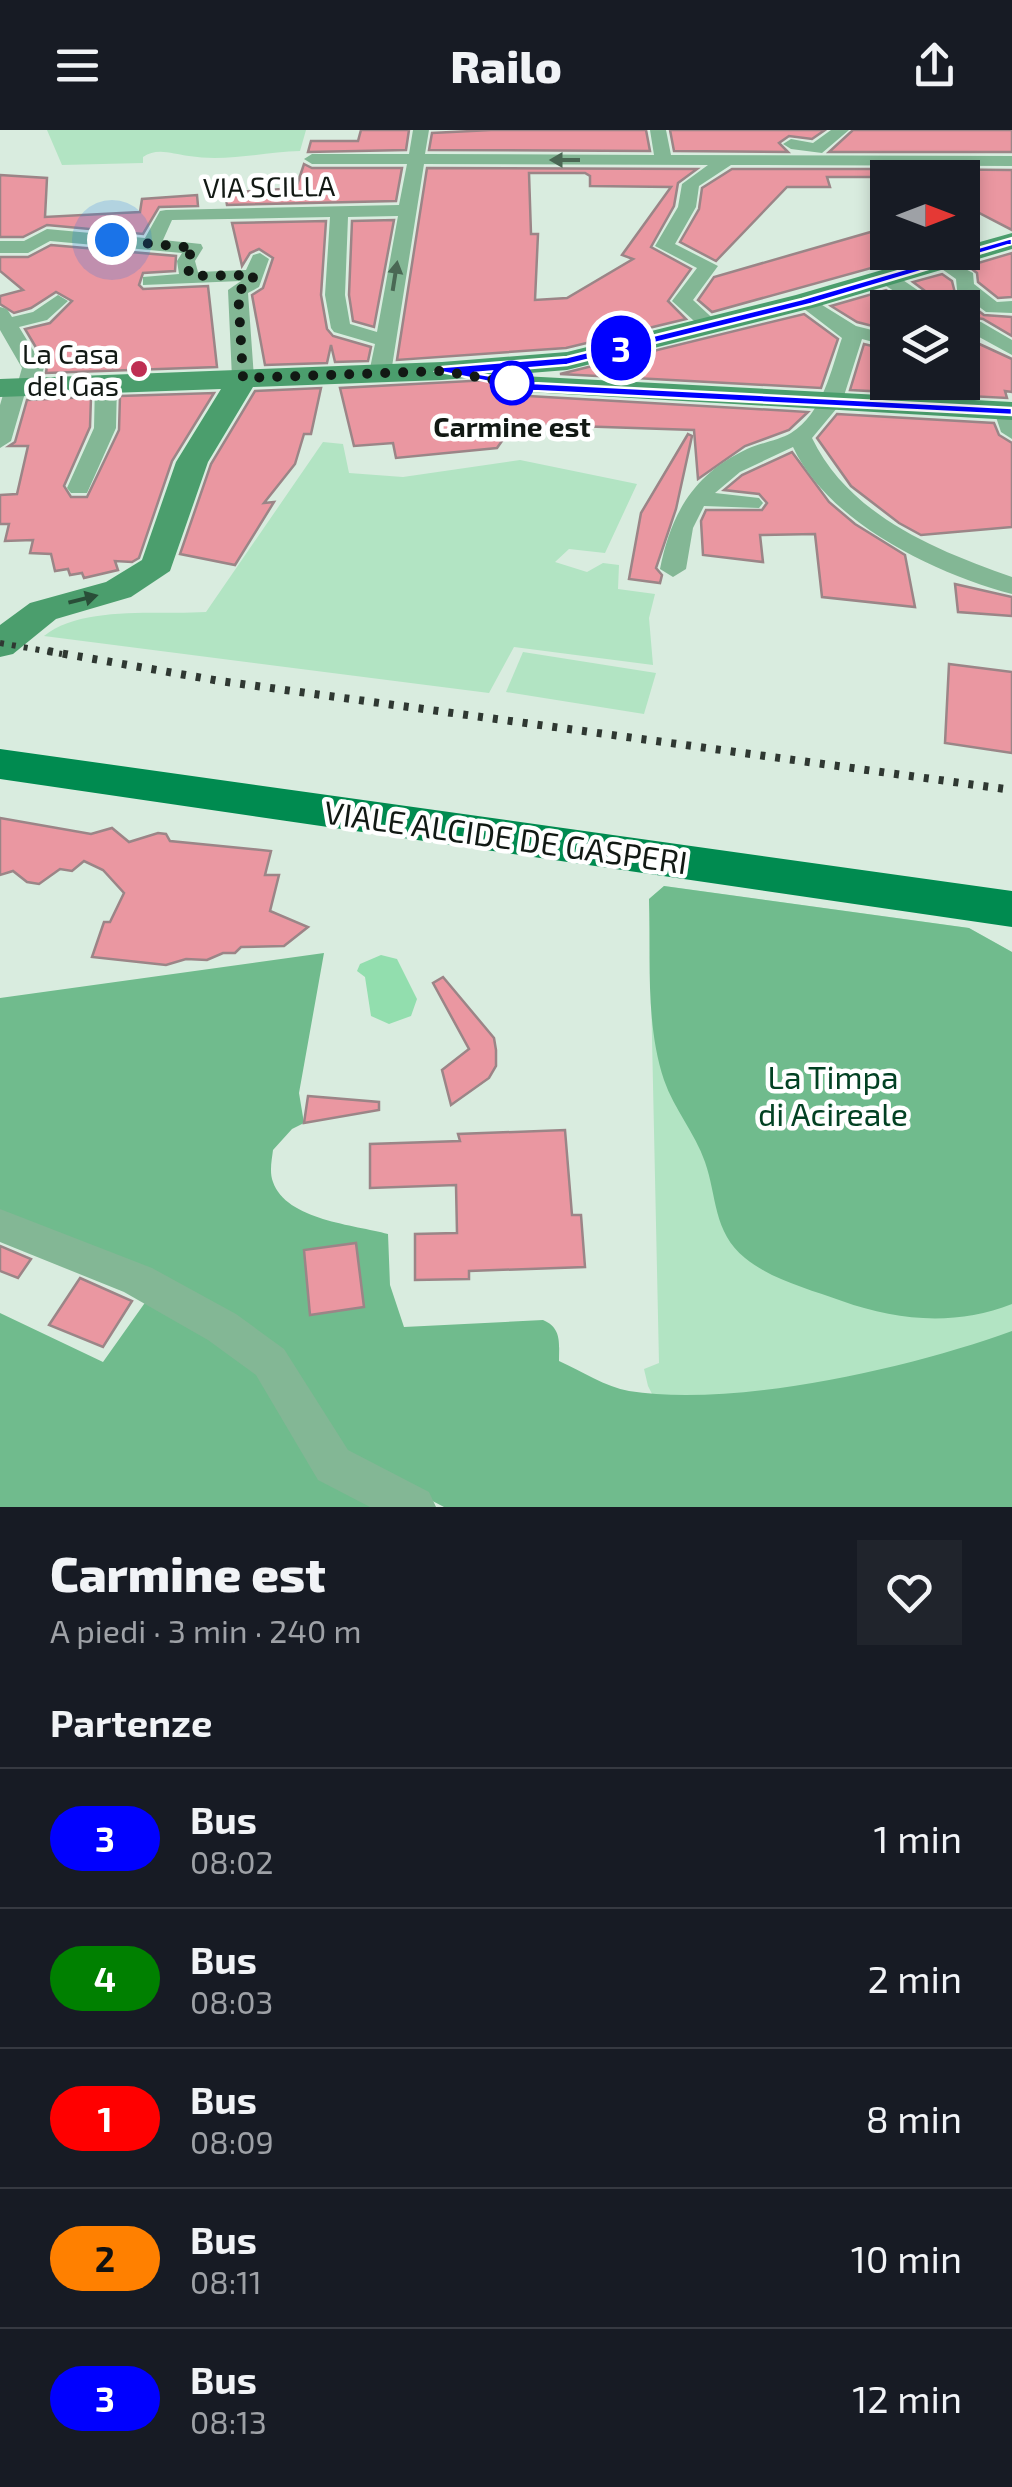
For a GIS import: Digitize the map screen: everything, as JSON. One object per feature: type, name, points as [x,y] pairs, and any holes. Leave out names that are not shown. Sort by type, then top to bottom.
[{"type":"main road","name":"VIALE ALCIDE DE GASPERI","points":[[0,764],[1012,909]]},
{"type":"main road","name":"VIALE ALCIDE DE GASPERI","points":[[0,780],[1012,924]]},
{"type":"street","points":[[380,373],[421,130]]},
{"type":"street","points":[[658,130],[663,160]]},
{"type":"street","points":[[710,326],[682,302],[708,266],[664,246],[687,207],[691,184],[780,142],[816,149],[841,130]]},
{"type":"street","points":[[312,159],[1012,162]]},
{"type":"street","name":"VIA SCILLA","points":[[151,244],[166,215],[406,210]]},
{"type":"street","points":[[339,212],[335,295],[341,328],[384,340]]},
{"type":"street","points":[[0,247],[28,247],[47,235],[194,248],[186,261],[190,276]]},
{"type":"street","points":[[980,250],[1012,241]]},
{"type":"street","points":[[0,646],[26,621],[44,611],[128,586],[149,574],[158,564],[192,462],[243,378],[238,290],[249,287],[257,267],[150,280]]},
{"type":"street","points":[[529,377],[567,361],[914,270]]},
{"type":"street","points":[[954,270],[966,277],[964,286],[1003,308]]},
{"type":"street","points":[[887,278],[906,290]]},
{"type":"street","points":[[0,442],[14,388],[33,368],[4,319],[40,316],[58,301]]},
{"type":"street","points":[[806,301],[849,330],[870,335]]},
{"type":"street","points":[[673,569],[682,523],[698,498],[741,458],[800,437],[831,402],[852,338],[849,330]]},
{"type":"street","points":[[980,330],[1012,349]]},
{"type":"street","points":[[14,388],[442,371],[1010,418]]},
{"type":"street","points":[[79,488],[84,465],[101,441],[107,418],[106,384]]},
{"type":"street","points":[[800,437],[805,455],[830,483],[892,536],[1012,586]]},
{"type":"street","points":[[698,498],[751,503]]},
{"type":"street","points":[[0,1226],[138,1280],[222,1327],[270,1362],[334,1465],[414,1507]]},
{"type":"green space","points":[[47,130],[306,130],[300,151],[217,158],[159,152],[143,157],[143,163],[62,165]]},
{"type":"green space","points":[[323,442],[343,444],[349,473],[403,477],[520,460],[637,484],[605,553],[569,549],[555,562],[587,572],[603,563],[619,565],[618,589],[655,594],[649,618],[653,665],[514,647],[489,693],[44,636],[60,626],[99,616],[206,612]]},
{"type":"green space","points":[[523,652],[656,673],[644,714],[506,692]]},
{"type":"green space","name":"La Timpa di Acireale","points":[[664,886],[969,928],[1012,952],[1012,1507],[709,1507],[648,1386],[644,1369],[659,1363],[649,899]]},
{"type":"green space","name":"La Timpa di Acireale","points":[[664,886],[969,928],[1012,952],[1012,1304],[948,1318],[884,1313],[779,1278],[756,1266],[735,1248],[721,1225],[701,1151],[668,1091],[658,1058],[650,990],[649,899]]},
{"type":"green space","points":[[324,953],[299,1093],[304,1123],[292,1129],[273,1150],[272,1178],[280,1195],[306,1213],[388,1234],[390,1285],[404,1327],[543,1320],[556,1332],[559,1361],[620,1389],[672,1395],[719,1394],[822,1381],[924,1358],[1012,1331],[1012,1507],[444,1507],[346,1456],[277,1355],[0,1214],[0,998]]},
{"type":"green space","points":[[149,1297],[265,1375],[382,1507],[0,1507],[0,1313],[103,1362]]},
{"type":"shaded area","points":[[381,955],[397,959],[417,999],[411,1016],[389,1024],[371,1016],[365,977],[357,971],[360,964]]},
{"type":"building","points":[[361,130],[409,130],[406,150],[308,152],[311,141],[358,141]]},
{"type":"building","points":[[646,130],[650,151],[429,150],[432,133]]},
{"type":"building","points":[[670,130],[825,130],[812,139],[789,136],[779,143],[788,152],[674,151]]},
{"type":"building","points":[[853,130],[1012,130],[1012,152],[829,152]]},
{"type":"building","points":[[304,164],[312,168],[402,168],[396,201],[227,205],[225,193],[296,188]]},
{"type":"building","points":[[427,168],[697,169],[678,183],[674,206],[651,247],[691,269],[668,301],[686,319],[566,348],[397,360]],"holes":[[[529,173],[590,176],[590,186],[671,187],[622,255],[633,259],[567,298],[535,300],[538,234],[531,234]]]},
{"type":"building","points":[[732,169],[870,169],[870,177],[827,177],[830,187],[787,187],[716,261],[680,242],[699,209],[702,188]]},
{"type":"building","points":[[980,170],[1012,170],[1012,230],[980,213]]},
{"type":"building","points":[[0,175],[47,178],[45,217],[140,212],[142,199],[197,195],[198,206],[159,207],[143,234],[47,225],[23,237],[0,237]]},
{"type":"building","points":[[394,220],[374,327],[353,321],[349,295],[352,221]]},
{"type":"building","points":[[326,221],[321,295],[327,329],[333,336],[371,347],[368,361],[335,362],[331,345],[327,363],[265,365],[252,295],[263,288],[273,258],[259,249],[250,253],[242,266],[232,223]]},
{"type":"building","points":[[870,232],[870,268],[712,312],[698,300],[714,277]]},
{"type":"building","points":[[51,245],[176,256],[175,271],[143,273],[139,285],[143,289],[208,286],[217,367],[46,373],[47,366],[25,329],[50,323],[72,301],[56,292],[31,308],[14,313],[0,304],[0,296],[23,290],[0,271],[0,257],[28,257]]},
{"type":"building","points":[[1012,253],[1012,297],[998,298],[978,282],[973,270],[980,270],[980,262]]},
{"type":"building","points":[[942,274],[952,281],[954,290],[924,290],[913,282]]},
{"type":"building","points":[[870,295],[870,325],[857,322],[831,306]]},
{"type":"building","points":[[980,312],[1012,317],[1012,336],[983,319]]},
{"type":"building","points":[[804,314],[838,339],[821,388],[560,374]]},
{"type":"building","points":[[864,344],[870,346],[870,391],[850,390]]},
{"type":"building","points":[[980,344],[1012,359],[1012,392],[1005,391],[1007,398],[980,397]]},
{"type":"building","points":[[507,379],[504,387],[511,395],[808,412],[789,430],[745,446],[698,479],[694,430],[514,424],[497,448],[396,458],[393,443],[354,446],[340,388]]},
{"type":"building","points":[[321,388],[311,434],[304,434],[295,464],[264,503],[274,502],[235,565],[180,554],[211,464],[255,391]]},
{"type":"building","points":[[214,393],[172,461],[139,558],[132,562],[115,561],[118,570],[84,578],[82,573],[70,575],[68,569],[55,571],[51,554],[30,553],[33,540],[5,541],[9,524],[0,524],[0,495],[17,494],[28,446],[9,446],[15,442],[27,400],[91,397],[90,427],[64,486],[71,497],[87,497],[119,430],[120,396]]},
{"type":"building","points":[[837,414],[994,423],[999,435],[1012,443],[1012,527],[921,535],[899,523],[851,486],[817,438]]},
{"type":"building","points":[[688,434],[692,436],[676,509],[656,568],[662,575],[660,583],[629,579],[641,513]]},
{"type":"building","points":[[792,452],[829,502],[855,524],[905,555],[915,607],[822,597],[815,534],[760,535],[763,562],[703,555],[701,521],[706,510],[762,510],[767,503],[759,494],[724,490],[742,475]]},
{"type":"building","points":[[955,584],[1012,597],[1012,616],[958,612]]},
{"type":"building","points":[[949,664],[1012,672],[1012,753],[945,743]]},
{"type":"building","points":[[0,818],[91,834],[112,828],[129,842],[158,833],[166,834],[170,841],[271,851],[265,875],[279,875],[270,911],[308,927],[284,946],[241,947],[235,953],[207,960],[186,959],[166,965],[92,957],[104,922],[110,922],[124,893],[103,870],[84,861],[72,871],[60,869],[39,884],[27,882],[13,871],[0,875]]},
{"type":"building","points":[[443,977],[494,1038],[496,1050],[496,1066],[489,1078],[451,1105],[442,1070],[469,1049],[433,983]]},
{"type":"building","points":[[308,1096],[379,1102],[379,1110],[304,1123]]},
{"type":"building","points":[[565,1130],[572,1215],[581,1215],[585,1267],[469,1271],[469,1279],[415,1280],[415,1234],[457,1233],[456,1185],[370,1188],[370,1144],[460,1141],[458,1134]]},
{"type":"building","points":[[356,1243],[364,1307],[310,1315],[304,1250]]},
{"type":"building","points":[[0,1246],[31,1259],[18,1278],[0,1271]]},
{"type":"building","points":[[80,1278],[132,1301],[103,1347],[49,1325]]},
{"type":"railway","points":[[0,643],[62,654]]},
{"type":"railway","points":[[48,651],[220,681],[1012,790]]},
{"type":"bus line","name":"3","points":[[1012,241],[806,301],[567,361],[442,371],[533,387],[1012,411]]},
{"type":"place","name":"La Casa del Gas","points":[[139,369]]},
{"type":"place","name":"Carmine est","points":[[512,383]]},
{"type":"route","points":[[112,240],[194,248],[186,261],[190,276],[254,275],[249,287],[238,290],[243,378],[442,371],[512,383]]}]
